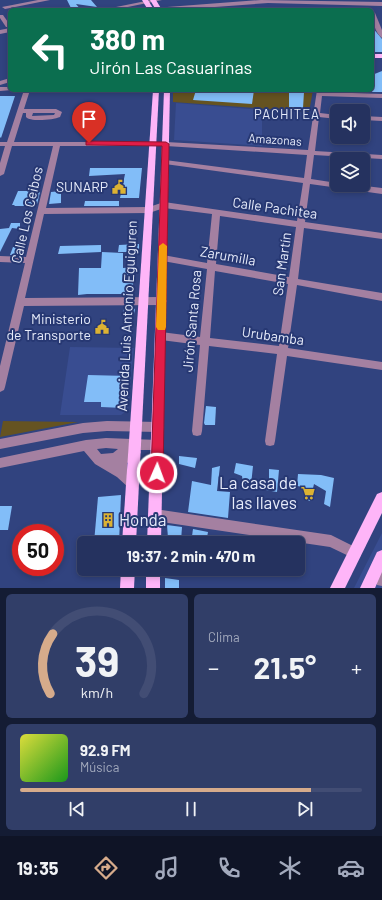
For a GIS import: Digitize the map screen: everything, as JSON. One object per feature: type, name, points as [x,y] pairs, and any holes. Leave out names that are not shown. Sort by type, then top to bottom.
[{"type":"main road","name":"Avenida Luis Antonio Eguiguren","points":[[129,536],[156,92]]},
{"type":"main road","points":[[154,536],[159,427],[167,92]]},
{"type":"main road","points":[[338,588],[382,499]]},
{"type":"main road","points":[[367,588],[380,561]]},
{"type":"main road","points":[[126,588],[127,576]]},
{"type":"main road","points":[[153,576],[153,588]]},
{"type":"street","points":[[5,7],[47,0]]},
{"type":"street","points":[[114,8],[151,1]]},
{"type":"street","points":[[184,8],[264,2],[366,1],[382,4]]},
{"type":"street","points":[[29,3],[33,8]]},
{"type":"street","points":[[1,16],[8,28]]},
{"type":"street","points":[[377,26],[382,36]]},
{"type":"street","points":[[0,174],[26,92]]},
{"type":"street","points":[[320,92],[382,96]]},
{"type":"street","name":"San Martín","points":[[270,441],[320,92]]},
{"type":"street","points":[[20,111],[30,110]]},
{"type":"street","points":[[316,115],[330,116]]},
{"type":"street","points":[[370,118],[382,119]]},
{"type":"street","name":"Calle Los Ceibos","points":[[0,387],[3,361],[20,302],[57,143]]},
{"type":"street","name":"Amazonas","points":[[0,144],[166,144],[382,157]]},
{"type":"street","points":[[165,162],[330,184]]},
{"type":"street","points":[[370,189],[382,190]]},
{"type":"street","points":[[41,211],[149,210],[164,205]]},
{"type":"street","name":"Calle Pachitea","points":[[164,205],[382,236]]},
{"type":"street","name":"Jirón Santa Rosa","points":[[197,431],[216,212]]},
{"type":"street","name":"Zarumilla","points":[[163,258],[382,298]]},
{"type":"street","points":[[0,259],[30,260]]},
{"type":"street","points":[[20,302],[162,301]]},
{"type":"street","name":"Urubamba","points":[[161,336],[283,351],[382,366]]},
{"type":"street","points":[[0,444],[83,428],[137,426],[159,427]]},
{"type":"street","points":[[86,445],[98,460],[121,473],[133,484]]},
{"type":"street","points":[[0,462],[86,445],[134,447],[158,445]]},
{"type":"street","points":[[98,460],[119,459],[134,447]]},
{"type":"street","points":[[119,459],[121,473]]},
{"type":"street","points":[[155,515],[331,541],[355,553]]},
{"type":"street","points":[[380,561],[382,580]]},
{"type":"shaded area","points":[[173,92],[313,92],[309,112],[173,102]]},
{"type":"shaded area","points":[[176,103],[262,110],[262,146],[174,140]]},
{"type":"shaded area","points":[[70,347],[134,348],[128,410],[121,415],[60,415]]},
{"type":"shaded area","points":[[3,421],[78,422],[0,437]]},
{"type":"shaded area","points":[[382,533],[382,588],[354,588]]},
{"type":"building","points":[[67,0],[91,0],[97,7],[76,4],[79,8],[71,8]]},
{"type":"building","points":[[374,29],[382,39],[382,52],[374,52]]},
{"type":"building","points":[[382,71],[382,92],[374,92],[374,74]]},
{"type":"building","points":[[195,92],[254,92],[252,104],[193,100]]},
{"type":"building","points":[[289,92],[304,92],[303,108],[289,107]]},
{"type":"building","points":[[0,96],[15,96],[1,138],[0,137]]},
{"type":"building","points":[[90,168],[142,168],[139,198],[120,198],[125,174],[89,176]]},
{"type":"building","points":[[18,191],[39,191],[36,206],[12,205]]},
{"type":"building","points":[[61,191],[61,203],[49,204],[51,192]]},
{"type":"building","points":[[85,201],[119,201],[119,206],[84,206]]},
{"type":"building","points":[[11,223],[20,223],[20,229],[12,228],[0,252],[0,229],[9,228]]},
{"type":"building","points":[[139,244],[139,252],[118,252],[119,245]]},
{"type":"building","points":[[101,245],[101,252],[58,254],[60,246]]},
{"type":"building","points":[[24,246],[21,255],[10,255],[13,247]]},
{"type":"building","points":[[102,252],[123,253],[123,268],[135,267],[132,294],[78,295],[79,268],[101,268]]},
{"type":"building","points":[[131,307],[135,309],[134,314],[123,316],[124,308]]},
{"type":"building","points":[[88,375],[128,376],[124,408],[101,407],[101,402],[84,402]]},
{"type":"building","points":[[206,406],[216,407],[215,425],[205,425],[204,423]]},
{"type":"building","points":[[179,456],[197,458],[195,468],[179,464]]},
{"type":"building","points":[[236,463],[253,466],[251,485],[243,483],[242,476],[234,473]]},
{"type":"building","points":[[220,466],[217,491],[230,492],[228,518],[188,512],[192,481],[211,485],[212,468]]},
{"type":"building","points":[[269,469],[279,470],[277,492],[266,490],[269,482]]},
{"type":"building","points":[[298,474],[321,475],[334,478],[330,507],[324,504],[326,491],[314,484],[310,501],[305,499],[304,487],[297,486]]},
{"type":"building","name":"Honda","points":[[121,495],[119,536],[95,536],[98,497]]},
{"type":"building","points":[[0,506],[12,506],[8,530],[0,530]]},
{"type":"building","points":[[167,525],[182,527],[181,536],[168,536]]},
{"type":"building","points":[[193,529],[208,532],[207,536],[192,536]]},
{"type":"building","points":[[165,578],[179,580],[179,588],[165,588]]},
{"type":"slow traffic","points":[[161,327],[163,246]]},
{"type":"place","name":"SUNARP","points":[[119,187]]},
{"type":"place","name":"Ministerio de Transporte","points":[[102,327]]},
{"type":"place","name":"La casa de las llaves","points":[[308,493]]},
{"type":"place","name":"Honda","points":[[108,520]]},
{"type":"district","name":"PACHITEA","points":[[287,114]]},
{"type":"route","points":[[89,143],[166,144],[157,473]]}]
